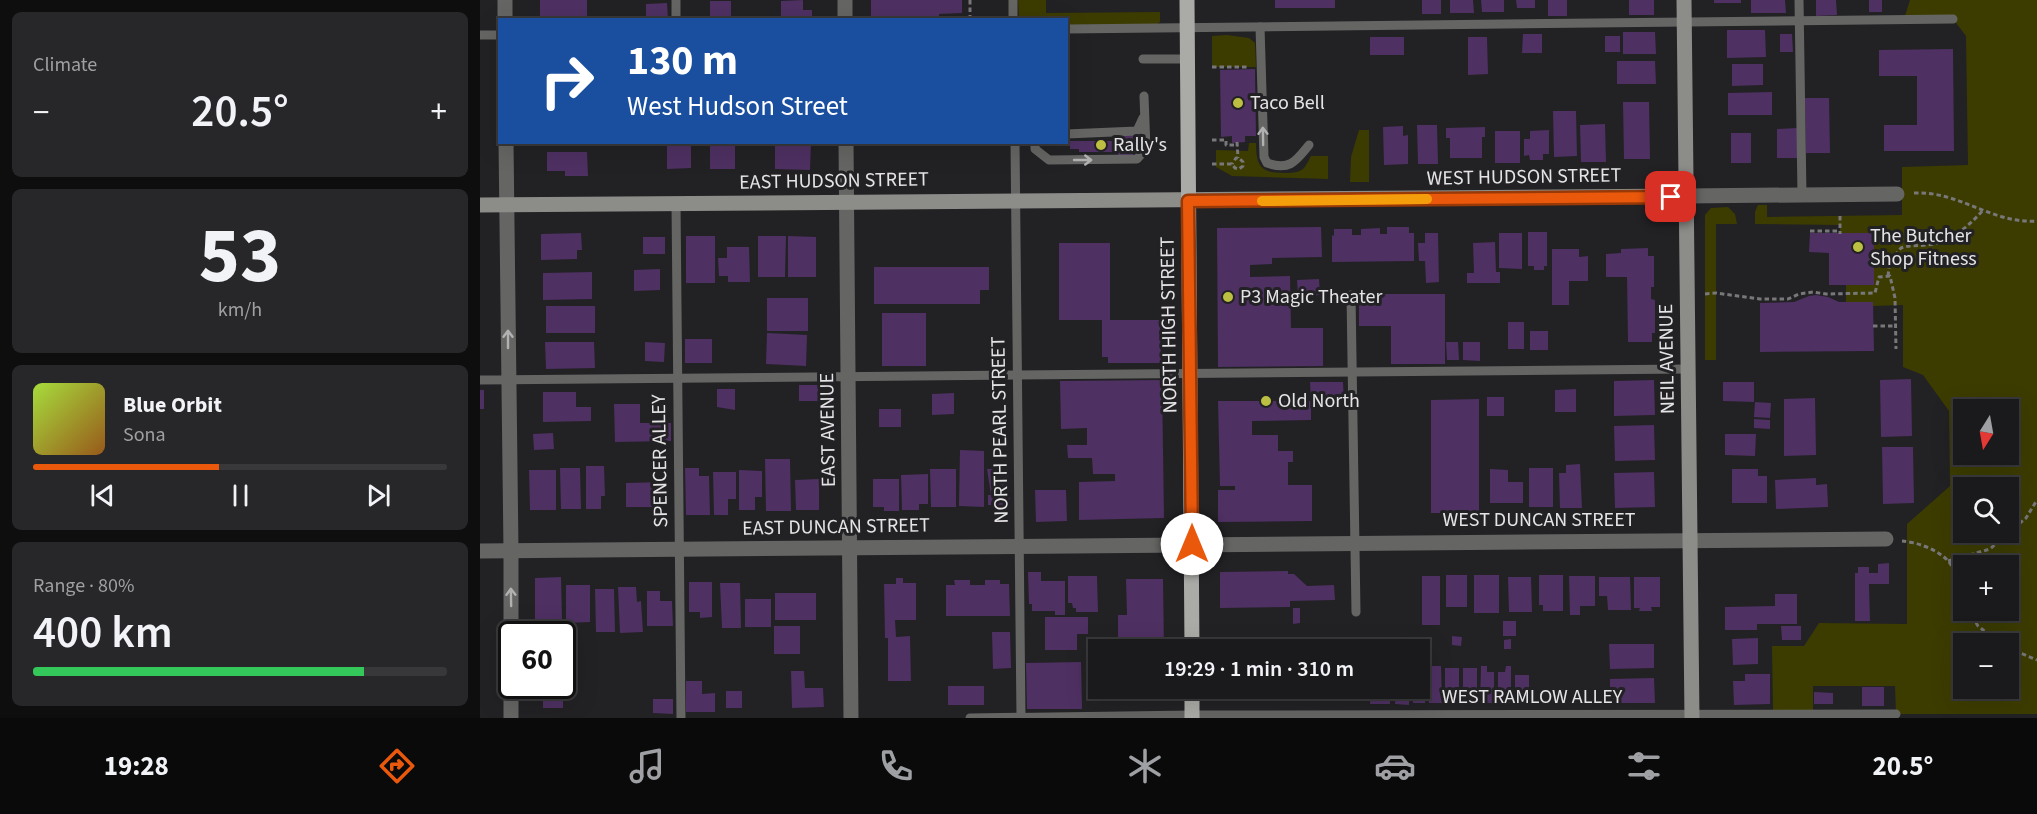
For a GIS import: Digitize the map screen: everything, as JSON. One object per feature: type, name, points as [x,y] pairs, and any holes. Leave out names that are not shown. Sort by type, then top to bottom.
[{"type":"main road","name":"NORTH HIGH STREET","points":[[1187,0],[1192,639]]},
{"type":"main road","points":[[1192,699],[1192,717]]},
{"type":"street","points":[[505,0],[505,18]]},
{"type":"street","points":[[844,0],[845,18]]},
{"type":"street","name":"NEIL AVENUE","points":[[1684,0],[1692,716]]},
{"type":"street","points":[[506,144],[511,718]]},
{"type":"street","name":"EAST AVENUE","points":[[846,144],[851,718]]},
{"type":"street","name":"WEST HUDSON STREET","points":[[1188,201],[1897,194]]},
{"type":"street","name":"EAST HUDSON STREET","points":[[480,205],[1015,200],[1188,201]]},
{"type":"street","name":"WEST DUNCAN STREET","points":[[1192,544],[1886,539]]},
{"type":"street","name":"EAST DUNCAN STREET","points":[[480,551],[1192,544]]},
{"type":"lane","points":[[676,0],[676,18]]},
{"type":"lane","points":[[1013,0],[1014,18]]},
{"type":"lane","points":[[1799,0],[1802,195]]},
{"type":"lane","points":[[1068,29],[1953,19]]},
{"type":"lane","points":[[1260,27],[1264,157],[1267,163],[1290,165],[1309,145]]},
{"type":"lane","points":[[480,35],[498,35]]},
{"type":"lane","points":[[1143,59],[1188,59]]},
{"type":"lane","points":[[1035,144],[1035,149],[1048,160],[1137,159],[1146,149],[1144,96]]},
{"type":"lane","points":[[1068,134],[1137,131],[1145,113]]},
{"type":"lane","name":"NORTH PEARL STREET","points":[[1015,144],[1021,718]]},
{"type":"lane","name":"SPENCER ALLEY","points":[[676,203],[681,718]]},
{"type":"lane","points":[[1351,295],[1356,612]]},
{"type":"lane","points":[[480,380],[1688,369]]},
{"type":"lane","name":"WEST RAMLOW ALLEY","points":[[970,718],[1896,714]]},
{"type":"path","points":[[970,0],[970,18]]},
{"type":"path","points":[[1212,67],[1262,67]]},
{"type":"path","points":[[1212,140],[1226,140],[1226,145],[1238,144],[1238,158]]},
{"type":"path","points":[[1232,164],[1234,159],[1238,158]]},
{"type":"path","points":[[1212,164],[1232,164],[1237,169],[1242,167],[1243,162],[1238,158]]},
{"type":"path","points":[[1897,194],[1931,192],[1959,199],[1983,210],[2021,222],[2037,221]]},
{"type":"path","points":[[1888,276],[1890,261],[1901,248],[1937,243],[1950,238],[1965,228],[1983,210]]},
{"type":"path","points":[[1810,231],[1840,232],[1840,216]]},
{"type":"path","points":[[1705,294],[1788,299],[1812,292],[1875,293],[1879,277],[1888,276],[1892,278],[1896,298],[1896,349]]},
{"type":"path","points":[[1873,327],[1896,326]]},
{"type":"path","points":[[1948,561],[1990,549],[2026,518],[2037,500]]},
{"type":"path","points":[[1886,539],[1910,542],[1939,554],[1948,561],[1953,570]]},
{"type":"path","points":[[1975,621],[1987,633]]},
{"type":"path","points":[[2019,653],[2037,660]]},
{"type":"shaded area","points":[[1018,0],[1046,0],[1046,13],[1160,12],[1160,22],[1157,24],[1068,25],[1068,18],[1019,18]]},
{"type":"shaded area","points":[[1910,0],[2037,0],[2037,714],[1896,714],[1895,686],[1813,686],[1813,710],[1773,710],[1772,646],[1804,646],[1819,623],[1907,624],[1907,524],[1950,486],[1949,411],[1923,375],[1903,367],[1903,305],[1873,306],[1873,302],[1846,302],[1846,285],[1874,285],[1874,234],[1840,234],[1840,225],[1755,224],[1755,212],[1758,205],[1767,205],[1767,217],[1902,215],[1902,167],[1968,165],[1966,36],[1953,19],[1904,19]]},
{"type":"shaded area","points":[[1227,35],[1249,38],[1255,43],[1256,67],[1212,67],[1212,36]]},
{"type":"shaded area","points":[[1359,130],[1369,130],[1369,182],[1350,182],[1351,157]]},
{"type":"shaded area","points":[[1249,143],[1256,143],[1257,157],[1261,167],[1276,173],[1299,171],[1304,168],[1311,156],[1328,156],[1328,179],[1232,176],[1216,167],[1216,150],[1248,151]]},
{"type":"shaded area","points":[[1728,207],[1735,214],[1737,224],[1716,224],[1716,360],[1705,360],[1705,215],[1711,208]]},
{"type":"building","points":[[540,0],[587,0],[587,18],[540,18]]},
{"type":"building","points":[[803,0],[803,10],[812,10],[812,18],[781,18],[781,1]]},
{"type":"building","points":[[871,0],[962,0],[962,13],[939,14],[939,18],[871,18]]},
{"type":"building","points":[[1275,0],[1335,0],[1335,8],[1275,8]]},
{"type":"building","points":[[1422,0],[1441,0],[1441,14],[1422,14]]},
{"type":"building","points":[[1450,0],[1473,0],[1474,13],[1450,13]]},
{"type":"building","points":[[1481,0],[1504,0],[1504,12],[1482,12]]},
{"type":"building","points":[[1516,0],[1535,0],[1535,8],[1517,8]]},
{"type":"building","points":[[1548,0],[1567,0],[1567,16],[1548,16]]},
{"type":"building","points":[[1629,0],[1654,0],[1654,15],[1629,15]]},
{"type":"building","points":[[1714,0],[1741,0],[1741,3],[1714,3]]},
{"type":"building","points":[[1751,0],[1785,0],[1786,13],[1751,13]]},
{"type":"building","points":[[1816,0],[1836,0],[1837,15],[1816,16]]},
{"type":"building","points":[[1869,0],[1882,0],[1882,12],[1869,12]]},
{"type":"building","points":[[710,1],[731,1],[731,18],[710,18]]},
{"type":"building","points":[[667,3],[668,18],[646,18],[646,4]]},
{"type":"building","points":[[1727,30],[1765,30],[1766,57],[1727,58]]},
{"type":"building","points":[[1623,32],[1655,32],[1656,54],[1623,54]]},
{"type":"building","points":[[1523,34],[1542,34],[1542,53],[1522,53]]},
{"type":"building","points":[[1780,34],[1792,34],[1793,52],[1780,52]]},
{"type":"building","points":[[1605,36],[1620,36],[1620,52],[1605,52]]},
{"type":"building","points":[[1370,37],[1404,37],[1404,55],[1370,55]]},
{"type":"building","points":[[1468,37],[1487,37],[1488,74],[1468,75]]},
{"type":"building","points":[[1953,49],[1954,151],[1884,151],[1884,125],[1917,125],[1917,76],[1879,76],[1879,50]]},
{"type":"building","points":[[1617,61],[1655,61],[1656,84],[1617,84]]},
{"type":"building","points":[[1732,64],[1763,64],[1763,85],[1732,86]]},
{"type":"building","name":"Taco Bell","points":[[1255,69],[1256,136],[1245,136],[1245,142],[1232,143],[1232,136],[1221,137],[1220,70]]},
{"type":"building","points":[[1772,92],[1772,115],[1728,115],[1728,93]]},
{"type":"building","points":[[1805,98],[1829,98],[1830,153],[1806,153]]},
{"type":"building","points":[[1623,102],[1649,102],[1650,159],[1624,159]]},
{"type":"building","points":[[1553,111],[1576,111],[1577,156],[1554,157]]},
{"type":"building","points":[[1605,124],[1606,162],[1581,162],[1580,125]]},
{"type":"building","points":[[1417,125],[1437,125],[1438,164],[1418,164]]},
{"type":"building","points":[[1403,126],[1403,136],[1408,135],[1408,164],[1384,165],[1383,127]]},
{"type":"building","points":[[1485,127],[1485,137],[1482,137],[1482,158],[1450,158],[1450,138],[1446,138],[1446,128]]},
{"type":"building","points":[[1797,128],[1797,158],[1777,158],[1777,129]]},
{"type":"building","points":[[1549,130],[1549,154],[1543,154],[1543,160],[1530,160],[1529,155],[1524,156],[1524,139],[1530,139],[1530,131]]},
{"type":"building","points":[[1495,131],[1520,131],[1520,163],[1495,163]]},
{"type":"building","points":[[1731,133],[1751,133],[1751,163],[1731,163]]},
{"type":"building","name":"Rally's","points":[[1133,134],[1133,156],[1118,156],[1118,152],[1079,152],[1079,149],[1070,149],[1070,141],[1118,141],[1117,135]]},
{"type":"building","points":[[667,144],[691,144],[691,168],[667,169]]},
{"type":"building","points":[[710,144],[735,144],[735,169],[710,169]]},
{"type":"building","points":[[775,144],[811,144],[810,170],[775,169]]},
{"type":"building","points":[[547,152],[587,152],[588,176],[565,176],[565,171],[547,171]]},
{"type":"building","points":[[1321,227],[1322,257],[1272,258],[1272,264],[1250,265],[1250,277],[1290,276],[1291,328],[1323,328],[1323,366],[1218,367],[1217,228]]},
{"type":"building","points":[[1387,227],[1409,227],[1409,233],[1414,233],[1414,261],[1332,262],[1334,229],[1352,229],[1352,235],[1361,235],[1361,229],[1380,228],[1380,234],[1387,234]]},
{"type":"building","points":[[1528,232],[1547,232],[1547,266],[1544,266],[1544,270],[1534,270],[1534,266],[1528,266]]},
{"type":"building","points":[[581,233],[582,250],[577,250],[577,259],[541,260],[541,234]]},
{"type":"building","points":[[1425,233],[1438,233],[1439,282],[1426,283],[1425,261],[1419,261],[1418,243],[1425,243]]},
{"type":"building","points":[[1499,233],[1522,233],[1522,269],[1499,268]]},
{"type":"building","points":[[1810,233],[1874,233],[1874,285],[1829,285],[1829,253],[1809,252]]},
{"type":"building","points":[[686,236],[715,236],[715,283],[686,283]]},
{"type":"building","points":[[758,236],[786,236],[785,277],[758,277]]},
{"type":"building","points":[[788,236],[816,237],[816,277],[788,277]]},
{"type":"building","points":[[643,237],[665,237],[665,254],[643,254]]},
{"type":"building","points":[[1495,242],[1496,272],[1500,272],[1500,283],[1467,283],[1467,273],[1474,273],[1473,243]]},
{"type":"building","points":[[1059,243],[1110,243],[1110,320],[1160,320],[1161,363],[1108,363],[1108,357],[1102,357],[1102,320],[1059,320]]},
{"type":"building","points":[[727,247],[749,247],[750,282],[728,282],[728,276],[719,276],[718,258],[727,258]]},
{"type":"building","points":[[1648,248],[1648,256],[1654,256],[1654,287],[1651,287],[1651,299],[1655,300],[1655,333],[1652,333],[1652,342],[1628,342],[1627,277],[1606,277],[1606,254],[1621,253],[1621,249]]},
{"type":"building","points":[[1552,249],[1579,249],[1579,257],[1588,256],[1588,281],[1569,281],[1569,305],[1552,305]]},
{"type":"building","points":[[874,267],[989,267],[989,290],[980,290],[980,304],[874,304]]},
{"type":"building","points":[[660,269],[660,290],[634,291],[634,270]]},
{"type":"building","points":[[592,272],[592,299],[543,300],[543,273]]},
{"type":"building","points":[[1319,279],[1320,295],[1298,296],[1297,280]]},
{"type":"building","points":[[1359,294],[1445,294],[1445,364],[1391,364],[1391,326],[1359,326]]},
{"type":"building","points":[[1816,295],[1839,302],[1873,302],[1874,351],[1760,352],[1760,303],[1794,302]]},
{"type":"building","points":[[767,298],[808,298],[808,331],[767,331]]},
{"type":"building","points":[[546,306],[595,306],[595,333],[546,333]]},
{"type":"building","points":[[882,313],[926,313],[926,366],[882,366]]},
{"type":"building","points":[[1508,322],[1524,322],[1524,349],[1508,349]]},
{"type":"building","points":[[1530,331],[1548,331],[1548,350],[1530,350]]},
{"type":"building","points":[[767,333],[807,335],[806,366],[766,364]]},
{"type":"building","points":[[685,339],[712,339],[712,363],[685,363]]},
{"type":"building","points":[[545,342],[594,342],[595,368],[546,369]]},
{"type":"building","points":[[645,342],[665,343],[664,362],[645,361]]},
{"type":"building","points":[[1446,342],[1458,342],[1459,360],[1447,360]]},
{"type":"building","points":[[1463,342],[1480,342],[1480,361],[1463,360]]},
{"type":"building","points":[[1911,379],[1912,436],[1881,437],[1880,380]]},
{"type":"building","points":[[1162,380],[1164,518],[1079,520],[1079,482],[1115,481],[1115,474],[1093,474],[1092,458],[1068,458],[1067,445],[1087,445],[1087,428],[1061,429],[1060,381]]},
{"type":"building","points":[[1654,380],[1655,415],[1614,416],[1614,381]]},
{"type":"building","points":[[1310,382],[1343,382],[1344,401],[1311,401]]},
{"type":"building","points":[[1723,382],[1754,382],[1754,402],[1723,401]]},
{"type":"building","points":[[799,385],[818,385],[818,401],[799,401]]},
{"type":"building","points":[[717,389],[735,389],[735,410],[717,407]]},
{"type":"building","points":[[1576,389],[1576,412],[1555,412],[1555,390]]},
{"type":"building","points":[[480,390],[484,390],[484,409],[480,409]]},
{"type":"building","points":[[543,392],[576,392],[576,407],[591,407],[591,421],[543,422]]},
{"type":"building","points":[[954,393],[954,414],[932,415],[932,394]]},
{"type":"building","points":[[1487,397],[1504,397],[1504,416],[1487,416]]},
{"type":"building","points":[[1815,398],[1816,455],[1784,456],[1784,399]]},
{"type":"building","points":[[1479,399],[1479,513],[1431,513],[1431,400]]},
{"type":"building","points":[[1218,401],[1311,401],[1311,420],[1252,421],[1252,435],[1278,435],[1278,451],[1293,451],[1293,462],[1288,462],[1288,485],[1312,485],[1312,521],[1218,522],[1218,490],[1235,490],[1235,486],[1220,486]]},
{"type":"building","points":[[1755,402],[1771,403],[1770,418],[1754,417]]},
{"type":"building","points":[[614,404],[640,404],[640,423],[671,423],[671,441],[615,442]]},
{"type":"building","points":[[879,409],[901,409],[901,427],[879,427]]},
{"type":"building","points":[[1754,419],[1770,420],[1770,429],[1754,428]]},
{"type":"building","points":[[1654,425],[1655,460],[1615,461],[1614,426]]},
{"type":"building","points":[[553,433],[554,449],[534,450],[533,434]]},
{"type":"building","points":[[1725,434],[1756,434],[1755,456],[1725,455]]},
{"type":"building","points":[[1882,447],[1913,447],[1914,503],[1883,504]]},
{"type":"building","points":[[960,450],[984,451],[984,507],[959,506]]},
{"type":"building","points":[[765,459],[790,459],[791,511],[766,511]]},
{"type":"building","points":[[1580,464],[1582,508],[1560,508],[1559,473],[1566,473],[1566,465]]},
{"type":"building","points":[[586,466],[604,466],[605,496],[601,496],[601,509],[586,509]]},
{"type":"building","points":[[560,468],[580,468],[581,509],[561,509]]},
{"type":"building","points":[[685,468],[699,468],[699,476],[709,476],[710,515],[686,515]]},
{"type":"building","points":[[1529,468],[1553,468],[1553,507],[1529,507]]},
{"type":"building","points":[[930,469],[956,469],[956,507],[931,507]]},
{"type":"building","points":[[987,469],[1008,469],[1010,507],[988,505],[988,495],[991,495]]},
{"type":"building","points":[[1490,469],[1508,470],[1508,482],[1523,482],[1523,503],[1490,503]]},
{"type":"building","points":[[1732,469],[1758,469],[1758,476],[1767,476],[1767,503],[1732,503]]},
{"type":"building","points":[[529,470],[556,470],[556,510],[530,510]]},
{"type":"building","points":[[739,470],[762,471],[762,497],[755,497],[755,510],[739,510]]},
{"type":"building","points":[[713,472],[736,472],[736,499],[728,499],[728,515],[714,515]]},
{"type":"building","points":[[1654,472],[1655,507],[1615,508],[1614,473]]},
{"type":"building","points":[[928,474],[928,504],[919,504],[919,510],[902,510],[901,475]]},
{"type":"building","points":[[1816,478],[1816,485],[1827,484],[1828,507],[1776,509],[1775,480]]},
{"type":"building","points":[[819,479],[819,510],[796,510],[795,480]]},
{"type":"building","points":[[873,479],[899,479],[899,511],[884,511],[884,507],[873,507]]},
{"type":"building","points":[[663,482],[663,507],[626,507],[626,483]]},
{"type":"building","points":[[1035,490],[1066,490],[1067,521],[1036,522]]},
{"type":"building","points":[[1889,563],[1889,584],[1869,584],[1870,621],[1855,621],[1855,573],[1858,573],[1858,567],[1869,567],[1869,573],[1878,573],[1878,564]]},
{"type":"building","points":[[1288,571],[1288,574],[1294,574],[1307,586],[1334,585],[1335,600],[1290,601],[1290,607],[1220,608],[1220,572]]},
{"type":"building","points":[[1028,572],[1041,572],[1041,581],[1065,581],[1065,615],[1055,615],[1055,611],[1032,611],[1032,604],[1029,604]]},
{"type":"building","points":[[1446,575],[1467,575],[1467,607],[1446,607]]},
{"type":"building","points":[[1474,575],[1499,575],[1499,613],[1474,613]]},
{"type":"building","points":[[1539,575],[1563,575],[1563,611],[1543,611],[1543,605],[1539,605]]},
{"type":"building","points":[[1068,576],[1097,576],[1098,612],[1076,612],[1072,603],[1068,603]]},
{"type":"building","points":[[1422,576],[1440,576],[1440,625],[1422,625]]},
{"type":"building","points":[[1569,576],[1595,576],[1595,606],[1580,606],[1580,615],[1570,615]]},
{"type":"building","points":[[561,577],[562,620],[535,621],[535,578]]},
{"type":"building","points":[[1508,577],[1531,577],[1532,612],[1509,612]]},
{"type":"building","points":[[1599,577],[1630,577],[1631,610],[1608,610],[1607,596],[1599,596]]},
{"type":"building","points":[[1634,577],[1660,577],[1660,607],[1651,607],[1652,611],[1639,611],[1640,608],[1634,608]]},
{"type":"building","points":[[896,578],[903,578],[903,583],[916,583],[916,620],[895,620],[896,637],[910,636],[911,681],[888,681],[884,584],[896,584]]},
{"type":"building","points":[[1126,579],[1163,579],[1164,639],[1118,639],[1118,615],[1127,615]]},
{"type":"building","points":[[954,580],[970,580],[970,585],[985,585],[985,580],[1000,580],[1000,584],[1009,584],[1010,616],[946,616],[946,585],[955,585]]},
{"type":"building","points":[[689,582],[712,582],[712,617],[700,618],[700,612],[689,612]]},
{"type":"building","points":[[720,583],[740,583],[741,628],[722,628]]},
{"type":"building","points":[[566,585],[590,585],[590,622],[566,621]]},
{"type":"building","points":[[618,587],[636,587],[637,602],[641,601],[643,632],[620,633]]},
{"type":"building","points":[[595,589],[614,589],[615,632],[596,632]]},
{"type":"building","points":[[647,591],[660,591],[660,601],[672,601],[673,626],[647,626]]},
{"type":"building","points":[[775,593],[816,593],[816,620],[775,620]]},
{"type":"building","points":[[1775,594],[1797,594],[1797,624],[1757,624],[1757,630],[1725,630],[1725,607],[1775,606]]},
{"type":"building","points":[[745,599],[771,599],[771,627],[745,627]]},
{"type":"building","points":[[1293,608],[1300,608],[1300,623],[1293,624]]},
{"type":"building","points":[[1045,617],[1088,617],[1088,634],[1077,634],[1077,650],[1045,650]]},
{"type":"building","points":[[1503,621],[1516,621],[1516,636],[1503,636]]},
{"type":"building","points":[[774,626],[800,626],[800,654],[774,654]]},
{"type":"building","points":[[1781,626],[1801,626],[1801,640],[1782,640]]},
{"type":"building","points":[[992,632],[1010,632],[1011,668],[993,669]]},
{"type":"building","points":[[1452,636],[1462,637],[1461,646],[1452,645]]},
{"type":"building","points":[[1758,638],[1758,664],[1733,665],[1732,639]]},
{"type":"building","points":[[1511,639],[1511,649],[1504,649],[1504,640]]},
{"type":"building","points":[[1609,644],[1654,644],[1654,668],[1610,669]]},
{"type":"building","points":[[1081,662],[1082,709],[1027,709],[1026,663]]},
{"type":"building","points":[[1430,666],[1441,666],[1442,703],[1429,703]]},
{"type":"building","points":[[1481,666],[1487,666],[1487,672],[1494,672],[1494,703],[1480,703]]},
{"type":"building","points":[[1506,666],[1511,666],[1511,703],[1498,703],[1498,672],[1505,672]]},
{"type":"building","points":[[1445,668],[1459,668],[1459,703],[1445,703]]},
{"type":"building","points":[[1463,668],[1477,668],[1477,703],[1463,703]]},
{"type":"building","points":[[791,671],[804,671],[805,688],[823,688],[824,707],[792,708]]},
{"type":"building","points":[[1745,674],[1770,674],[1770,704],[1734,705],[1733,681],[1745,681]]},
{"type":"building","points":[[1515,675],[1529,675],[1529,703],[1515,703]]},
{"type":"building","points":[[1654,678],[1655,703],[1610,703],[1610,679]]},
{"type":"building","points":[[686,681],[702,681],[702,694],[715,693],[715,712],[686,712]]},
{"type":"building","points":[[948,686],[984,686],[984,705],[948,705]]},
{"type":"building","points":[[1862,687],[1884,687],[1884,706],[1862,706]]},
{"type":"building","points":[[726,691],[742,691],[742,708],[726,708]]},
{"type":"building","points":[[1814,692],[1833,693],[1833,704],[1814,704]]},
{"type":"building","points":[[543,699],[563,699],[563,708],[543,708]]},
{"type":"building","points":[[653,699],[673,699],[673,714],[653,713]]},
{"type":"building","points":[[1370,699],[1390,699],[1390,704],[1370,704]]},
{"type":"building","points":[[1395,699],[1409,699],[1409,705],[1395,704]]},
{"type":"building","points":[[1413,699],[1425,699],[1425,703],[1413,703]]},
{"type":"slow traffic","points":[[1262,201],[1427,199]]},
{"type":"place","name":"Taco Bell","points":[[1238,103]]},
{"type":"place","name":"Rally's","points":[[1101,145]]},
{"type":"place","name":"The Butcher Shop Fitness","points":[[1858,247]]},
{"type":"place","name":"P3 Magic Theater","points":[[1228,297]]},
{"type":"place","name":"Old North","points":[[1266,401]]},
{"type":"route","points":[[1192,544],[1188,201],[1671,197]]}]
